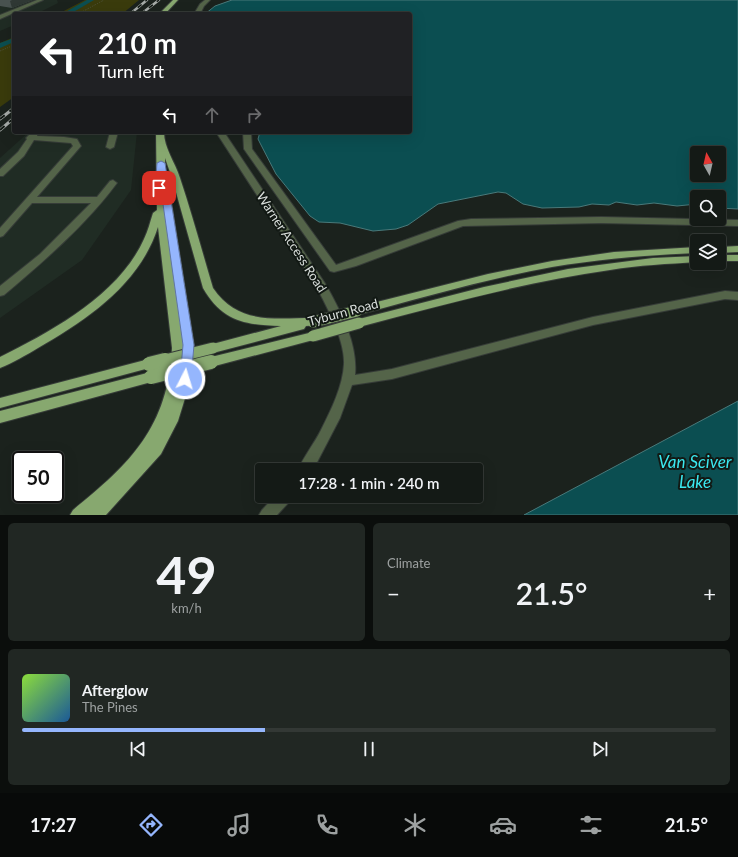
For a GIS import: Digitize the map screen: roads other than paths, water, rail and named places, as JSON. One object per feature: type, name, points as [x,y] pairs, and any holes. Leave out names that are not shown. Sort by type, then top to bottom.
[{"type":"main road","points":[[164,12],[176,0]]},
{"type":"main road","points":[[78,515],[97,500],[141,456],[167,410],[173,395],[178,367],[178,348],[162,223],[160,134]]},
{"type":"main road","points":[[160,143],[168,156],[176,178],[208,288],[216,301],[230,312],[247,318],[264,321],[314,322]]},
{"type":"main road","points":[[0,363],[66,327],[99,301],[130,269],[143,251],[156,224],[161,163]]},
{"type":"main road","points":[[96,515],[156,450],[171,421],[185,379],[188,345],[161,163]]},
{"type":"main road","name":"Tyburn Road","points":[[0,403],[357,311],[532,268],[581,259],[631,253],[690,250]]},
{"type":"main road","points":[[726,250],[738,250]]},
{"type":"main road","points":[[726,258],[738,258]]},
{"type":"main road","name":"Tyburn Road","points":[[0,418],[515,282],[555,274],[628,263],[690,259]]},
{"type":"street","points":[[12,12],[41,0]]},
{"type":"street","points":[[198,12],[202,5],[208,0]]},
{"type":"street","points":[[0,17],[12,12]]},
{"type":"street","points":[[110,147],[113,134]]},
{"type":"street","name":"Warner Access Road","points":[[221,134],[321,285],[346,344],[350,362],[348,381],[326,434],[309,463]]},
{"type":"street","points":[[246,134],[248,149],[334,269],[352,264],[461,223],[601,220],[738,223]]},
{"type":"street","points":[[0,174],[21,154],[33,135],[74,141],[77,146],[0,234]]},
{"type":"street","points":[[0,292],[44,256],[99,200],[113,183]]},
{"type":"street","points":[[31,200],[99,200]]},
{"type":"street","points":[[348,381],[392,374],[593,321],[725,295],[738,296]]},
{"type":"street","points":[[266,515],[278,503]]},
{"type":"water","points":[[232,0],[738,0],[738,209],[726,208],[726,190],[690,190],[690,205],[677,206],[654,203],[637,205],[616,202],[609,205],[592,204],[579,207],[542,208],[523,204],[506,193],[498,192],[438,204],[408,225],[396,229],[373,231],[340,223],[319,222],[310,216],[276,174],[258,139],[259,134],[412,134],[412,12],[208,12],[215,6]]},
{"type":"water","name":"Van Sciver Lake","points":[[738,401],[738,515],[524,515]]},
{"type":"waterway","points":[[69,12],[91,0]]},
{"type":"waterway","points":[[0,46],[12,41]]},
{"type":"railway","points":[[132,12],[147,0]]},
{"type":"railway","points":[[144,12],[159,0]]},
{"type":"railway","points":[[0,119],[12,110]]},
{"type":"railway","points":[[0,130],[12,120]]}]
